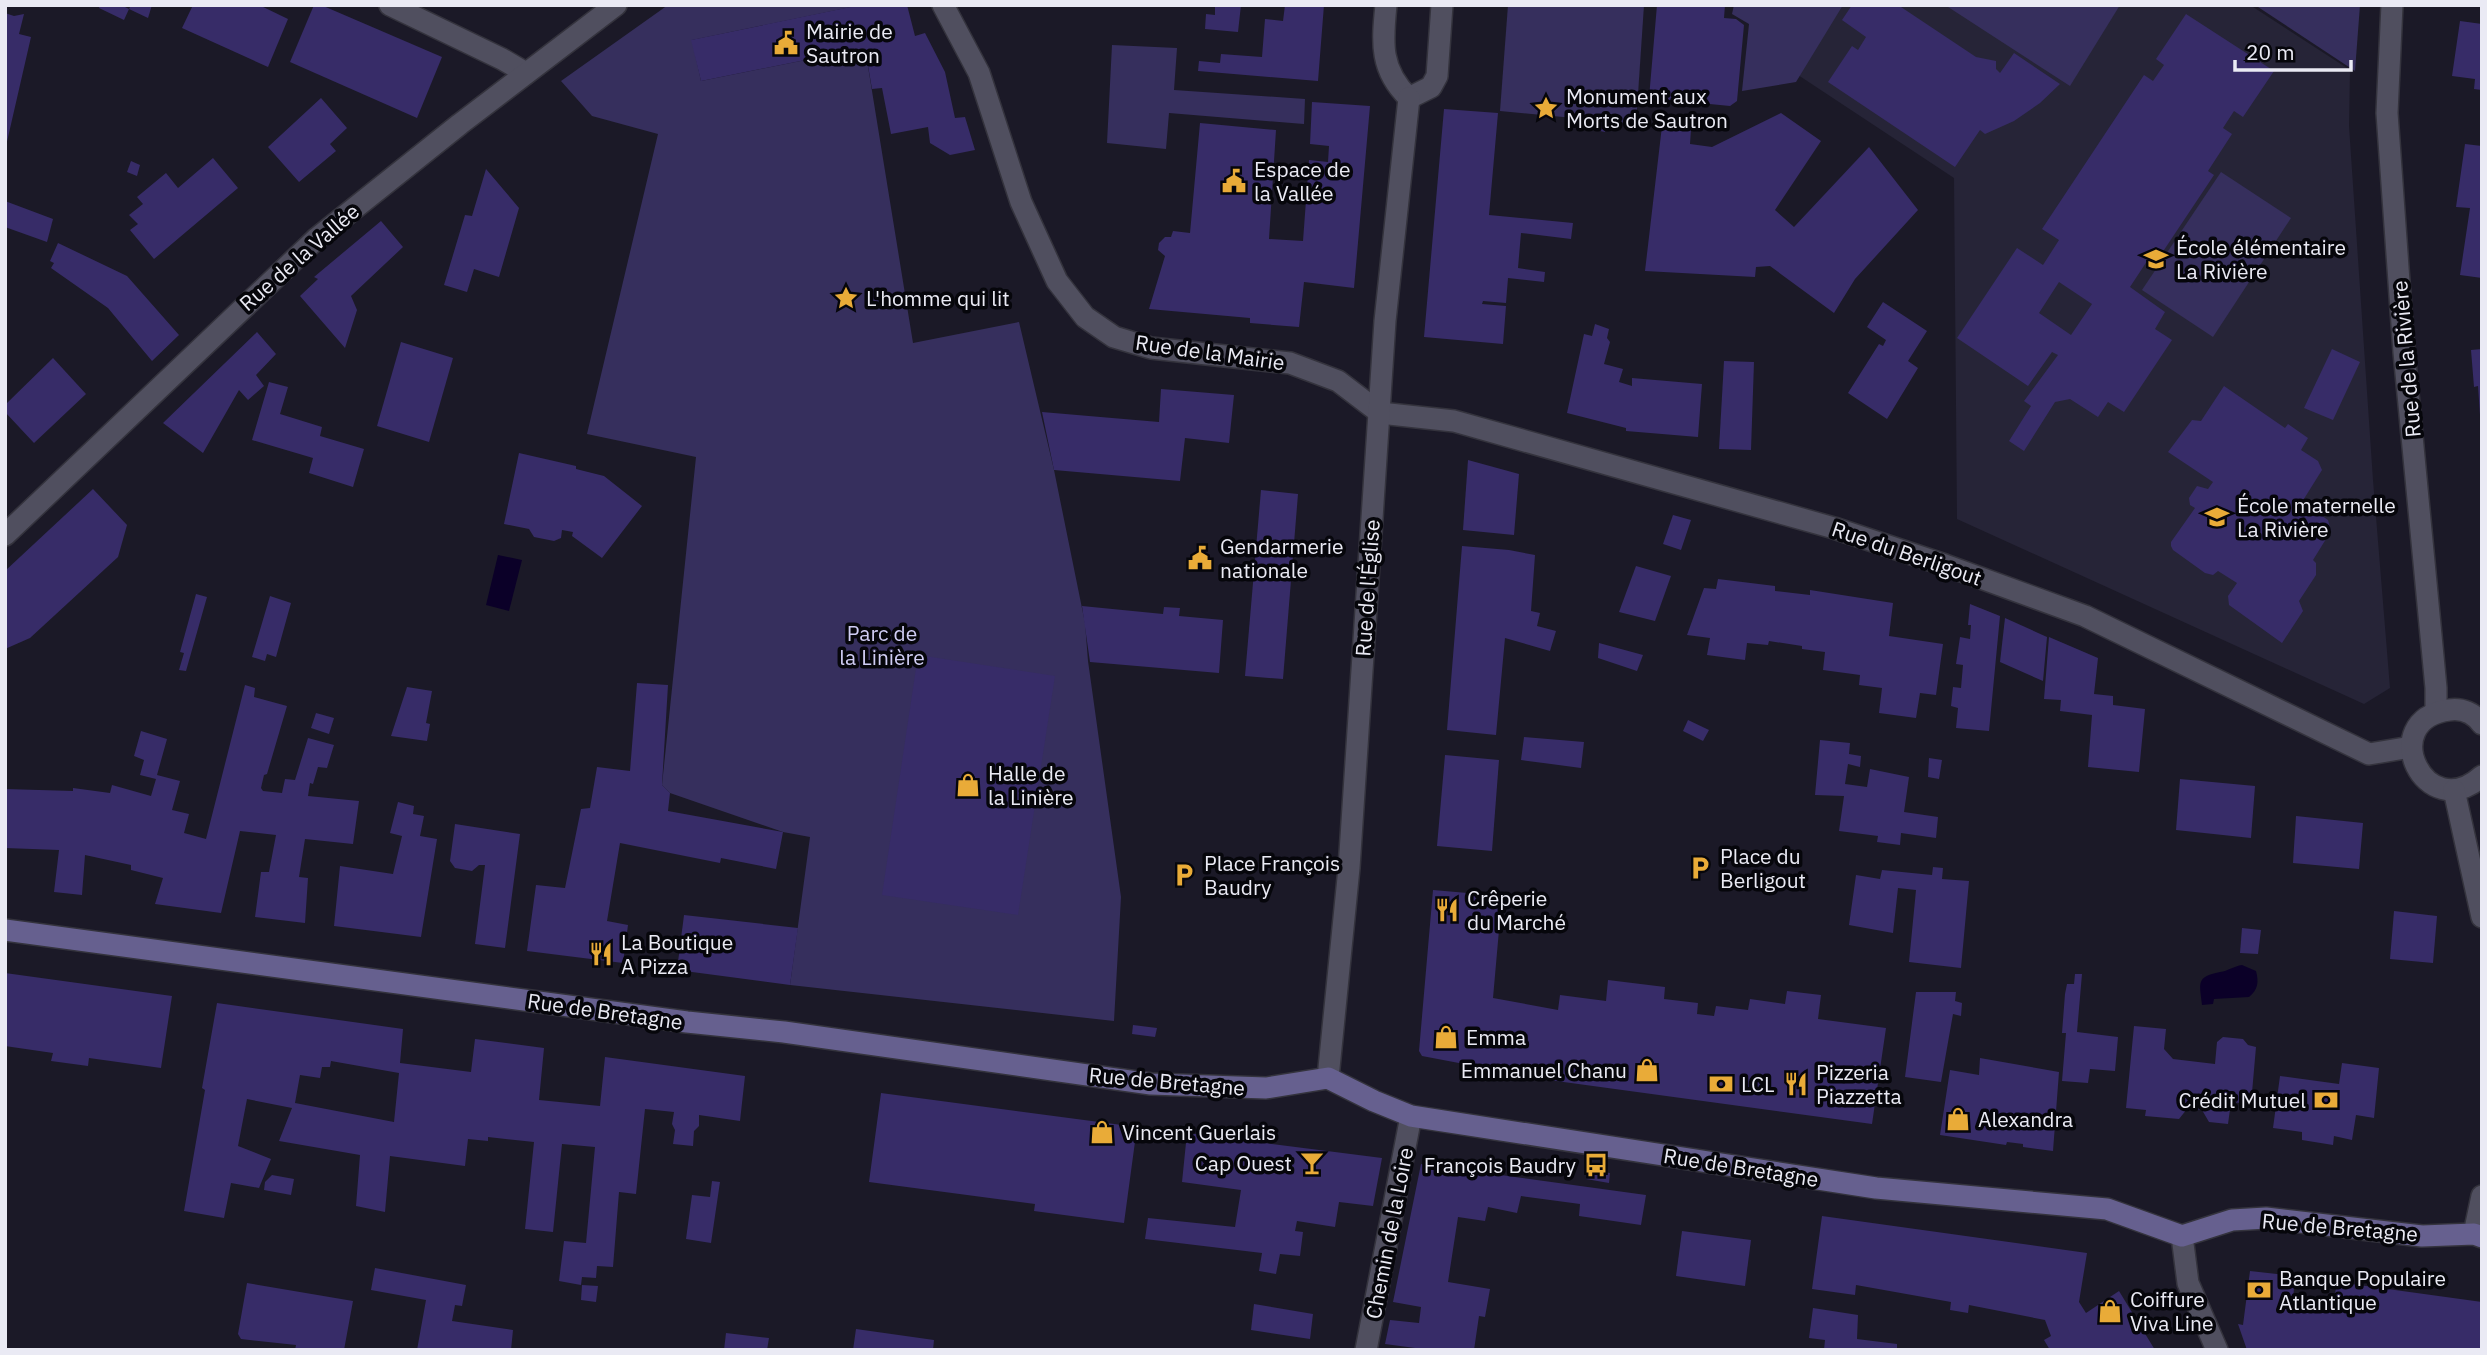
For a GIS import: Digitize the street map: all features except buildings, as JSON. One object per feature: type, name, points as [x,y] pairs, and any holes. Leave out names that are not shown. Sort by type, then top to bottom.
[{"type":"main road","name":"Rue de Bretagne","points":[[5,930],[687,1023],[784,1032],[1151,1084],[1197,1088],[1266,1088],[1328,1077],[1374,1101],[1411,1116],[1876,1188],[2107,1209],[2182,1236],[2232,1220],[2266,1218],[2422,1236],[2478,1235]]},
{"type":"street","points":[[390,5],[526,73]]},
{"type":"street","name":"Rue de la Vallée","points":[[5,535],[316,239],[616,5]]},
{"type":"street","name":"Rue de la Mairie","points":[[943,5],[979,73],[1021,202],[1057,281],[1085,317],[1114,337],[1151,348],[1290,363],[1338,381],[1380,413]]},
{"type":"street","points":[[1386,5],[1384,52],[1389,73],[1409,98],[1431,87],[1437,76],[1442,5]]},
{"type":"street","name":"Rue de la Rivière","points":[[2392,5],[2387,113],[2404,352],[2437,712]]},
{"type":"street","name":"Rue de l'Église","points":[[1328,1077],[1349,868],[1385,321],[1409,98]]},
{"type":"street","name":"Rue du Berligout","points":[[1380,413],[1454,421],[1834,528],[2085,616],[2369,754],[2411,747]]},
{"type":"street","points":[[2482,724],[2469,712],[2455,709],[2437,712],[2420,724],[2411,747],[2416,770],[2437,788],[2454,790],[2467,786],[2482,776]]},
{"type":"street","points":[[2454,790],[2482,917]]},
{"type":"street","name":"Chemin de la Loire","points":[[1366,1350],[1411,1116]]},
{"type":"street","points":[[2478,1235],[2482,1196]]},
{"type":"street","points":[[2182,1236],[2188,1283],[2217,1350]]},
{"type":"shaded area","name":"École élémentaire La Rivière","points":[[1838,5],[2250,5],[2350,70],[2349,126],[2390,688],[2364,704],[1957,519],[1954,178],[1792,71]]},
{"type":"shaded area","points":[[498,555],[522,560],[509,611],[486,605]]},
{"type":"shaded area","points":[[2242,965],[2256,971],[2257,986],[2249,997],[2214,999],[2213,1004],[2202,1005],[2200,986],[2206,976]]},
{"type":"green space","name":"Parc de la Linière","points":[[668,5],[861,5],[692,40],[701,81],[865,48],[913,343],[1019,322],[1054,470],[1085,623],[1121,897],[1114,1021],[790,985],[810,837],[783,832],[670,793],[662,785],[696,457],[587,434],[658,134],[592,116],[561,81]]},
{"type":"green space","points":[[1508,5],[1644,5],[1636,124],[1500,111]]},
{"type":"green space","points":[[1734,5],[1843,5],[1796,82],[1742,91],[1749,24],[1732,14]]},
{"type":"green space","points":[[1945,5],[2120,5],[2070,86]]},
{"type":"green space","points":[[2255,5],[2360,5],[2355,71]]},
{"type":"green space","points":[[1112,45],[1177,48],[1174,90],[1305,99],[1304,124],[1169,113],[1166,149],[1107,143]]},
{"type":"green space","points":[[2221,172],[2291,218],[2213,337],[2142,290]]},
{"type":"place","name":"Mairie de Sautron","points":[[786,43]]},
{"type":"place","name":"Monument aux Morts de Sautron","points":[[1546,108]]},
{"type":"place","name":"Espace de la Vallée","points":[[1234,181]]},
{"type":"place","name":"École élémentaire La Rivière","points":[[2156,259]]},
{"type":"place","name":"L'homme qui lit","points":[[846,298]]},
{"type":"place","name":"École maternelle La Rivière","points":[[2217,517]]},
{"type":"place","name":"Gendarmerie nationale","points":[[1200,558]]},
{"type":"place","name":"Halle de la Linière","points":[[968,785]]},
{"type":"place","name":"Place du Berligout","points":[[1700,868]]},
{"type":"place","name":"Place François Baudry","points":[[1184,875]]},
{"type":"place","name":"Crêperie du Marché","points":[[1447,910]]},
{"type":"place","name":"La Boutique A Pizza","points":[[601,954]]},
{"type":"place","name":"Emma","points":[[1446,1037]]},
{"type":"place","name":"Emmanuel Chanu","points":[[1647,1070]]},
{"type":"place","name":"LCL","points":[[1721,1084]]},
{"type":"place","name":"Pizzeria Piazzetta","points":[[1796,1084]]},
{"type":"place","name":"Crédit Mutuel","points":[[2326,1100]]},
{"type":"place","name":"Alexandra","points":[[1958,1119]]},
{"type":"place","name":"Vincent Guerlais","points":[[1102,1132]]},
{"type":"place","name":"Cap Ouest","points":[[1312,1163]]},
{"type":"place","name":"François Baudry","points":[[1596,1165]]},
{"type":"place","name":"Banque Populaire Atlantique","points":[[2259,1290]]},
{"type":"place","name":"Coiffure Viva Line","points":[[2110,1311]]}]
